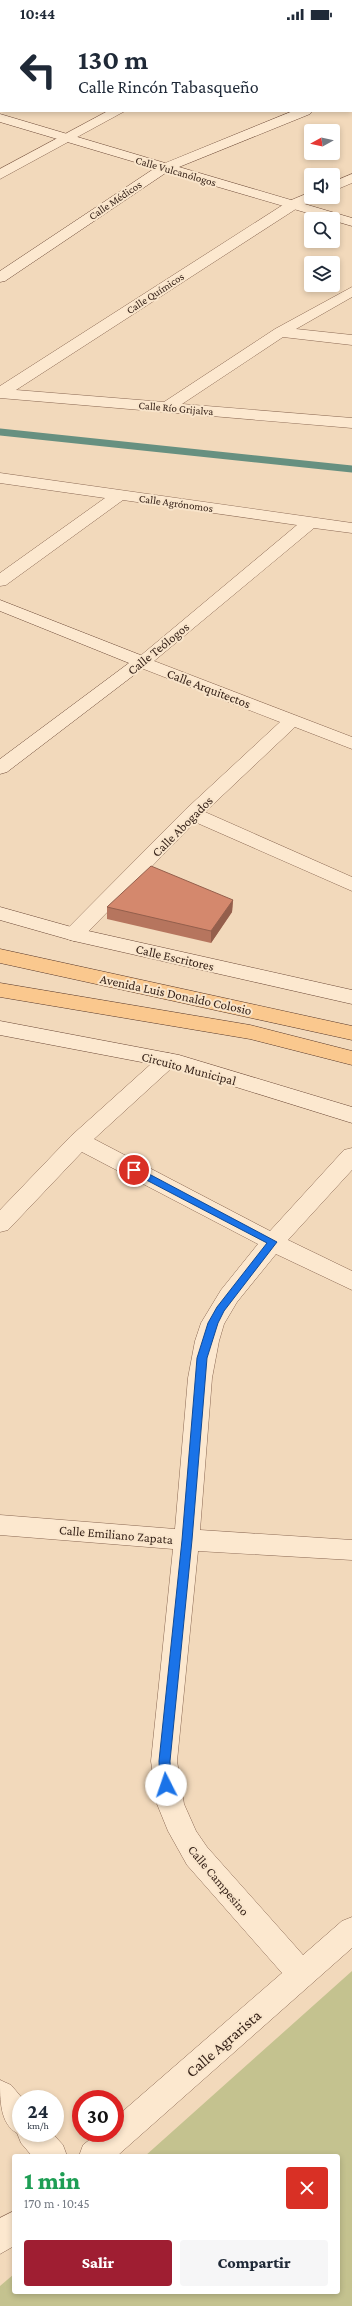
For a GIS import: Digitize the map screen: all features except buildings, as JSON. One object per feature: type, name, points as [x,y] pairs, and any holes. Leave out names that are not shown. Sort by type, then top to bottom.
[{"type":"main road","name":"Avenida Luis Donaldo Colosio","points":[[0,956],[352,1033]]},
{"type":"main road","name":"Avenida Luis Donaldo Colosio","points":[[0,990],[250,1032],[352,1058]]},
{"type":"street","points":[[0,175],[65,138],[116,112]]},
{"type":"street","name":"Calle Médicos","points":[[0,278],[164,168],[303,112]]},
{"type":"street","name":"Calle Vulcanólogos","points":[[0,118],[164,168],[294,204],[352,222]]},
{"type":"street","points":[[340,184],[352,178]]},
{"type":"street","name":"Calle Químicos","points":[[0,393],[294,204],[304,199]]},
{"type":"street","points":[[167,407],[280,332],[352,291]]},
{"type":"street","points":[[280,332],[352,340]]},
{"type":"street","name":"Calle Río Grijalva","points":[[0,393],[352,423]]},
{"type":"street","name":"Calle Agrónomos","points":[[0,478],[352,528]]},
{"type":"street","points":[[0,581],[120,495]]},
{"type":"street","name":"Calle Teólogos","points":[[0,768],[142,662],[311,522]]},
{"type":"street","name":"Calle Arquitectos","points":[[0,605],[142,662],[352,743]]},
{"type":"street","name":"Calle Abogados","points":[[74,934],[192,814],[292,720]]},
{"type":"street","points":[[192,814],[352,885]]},
{"type":"street","name":"Calle Escritores","points":[[0,913],[74,934],[352,997]]},
{"type":"street","name":"Circuito Municipal","points":[[0,1028],[168,1060],[352,1115]]},
{"type":"street","points":[[0,1224],[79,1141],[168,1060]]},
{"type":"street","points":[[79,1141],[273,1242],[352,1281]]},
{"type":"street","name":"Calle Campesino","points":[[302,1974],[196,1857],[178,1825],[167,1794],[164,1761],[187,1540],[200,1378],[207,1341],[213,1323],[226,1300],[273,1242],[352,1156]]},
{"type":"street","name":"Calle Emiliano Zapata","points":[[0,1525],[187,1540],[352,1550]]},
{"type":"street","name":"Calle Agrarista","points":[[96,2154],[352,1930]]},
{"type":"street","points":[[0,2095],[12,2109]]},
{"type":"street","points":[[40,2142],[50,2154]]},
{"type":"street","points":[[0,2238],[12,2228]]},
{"type":"shaded area","points":[[352,1971],[352,2306],[0,2306],[0,2286],[12,2276],[12,2294],[340,2294],[340,2154],[147,2154]]},
{"type":"waterway","points":[[0,432],[352,469]]},
{"type":"route","points":[[134,1170],[273,1242],[220,1309],[213,1323],[202,1358],[187,1540],[164,1761],[166,1785]]}]
